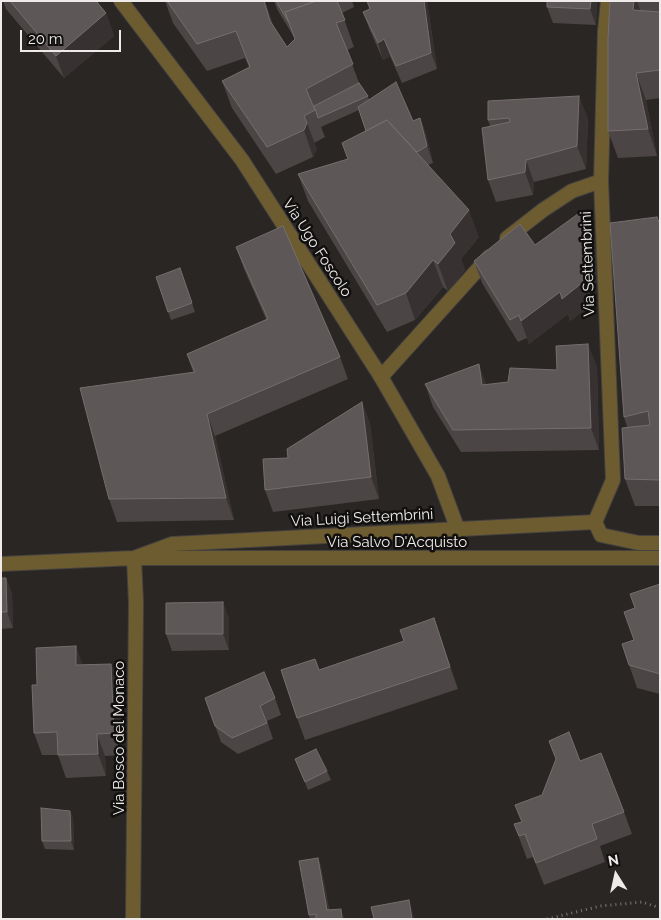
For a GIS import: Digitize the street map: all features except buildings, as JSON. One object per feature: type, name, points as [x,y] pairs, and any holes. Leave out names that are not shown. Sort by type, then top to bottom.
[{"type":"street","name":"Via Ugo Foscolo","points":[[121,1],[242,160],[381,377],[438,476],[458,530]]},
{"type":"street","name":"Via Settembrini","points":[[596,522],[613,480],[601,181],[608,1]]},
{"type":"street","points":[[381,377],[502,242],[543,210],[572,191],[601,181]]},
{"type":"street","points":[[596,522],[601,535],[639,543],[660,543]]},
{"type":"street","name":"Via Luigi Settembrini","points":[[134,558],[172,544],[596,522]]},
{"type":"street","name":"Via Salvo D'Acquisto","points":[[1,564],[134,558],[660,558]]},
{"type":"street","name":"Via Bosco del Monaco","points":[[133,919],[136,613],[134,558]]},
{"type":"path","points":[[547,919],[601,906],[642,902],[660,908]]}]
